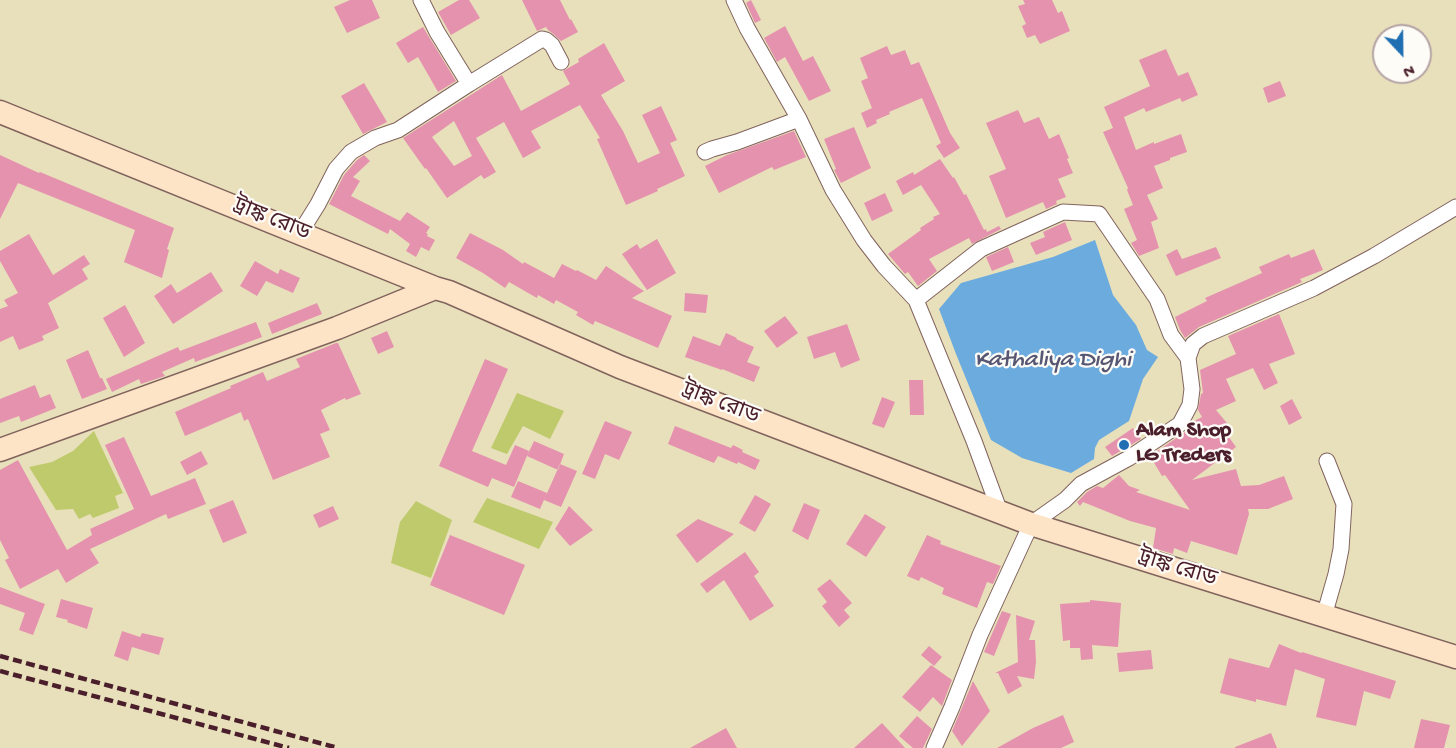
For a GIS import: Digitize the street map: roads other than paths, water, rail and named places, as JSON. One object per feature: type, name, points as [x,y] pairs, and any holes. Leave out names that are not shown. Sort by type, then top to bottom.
[{"type":"main road","name":"ট্রাঙ্ক রোড","points":[[0,112],[449,292],[620,367],[1031,524],[1456,657]]},
{"type":"main road","points":[[0,450],[337,328],[435,288]]},
{"type":"street","points":[[421,0],[437,32],[469,84]]},
{"type":"street","points":[[734,0],[747,28],[799,119],[832,190],[864,240],[884,266],[916,300],[974,441],[1000,512]]},
{"type":"street","points":[[300,233],[336,169],[351,152],[375,138],[398,130],[542,39],[552,45],[561,62]]},
{"type":"street","points":[[705,152],[799,119]]},
{"type":"street","points":[[934,748],[980,635],[1031,524],[1065,500],[1081,484],[1129,458],[1179,424],[1190,405],[1192,389],[1188,358],[1193,344],[1203,336],[1314,288],[1374,256],[1456,207]]},
{"type":"street","points":[[916,300],[981,249],[1063,213],[1099,214],[1157,299],[1171,335],[1188,358]]},
{"type":"street","points":[[1324,616],[1341,549],[1344,504],[1327,461]]},
{"type":"water","name":"Kathaliya Dighi","points":[[1095,240],[1113,295],[1136,325],[1147,350],[1158,357],[1143,379],[1129,421],[1099,440],[1095,448],[1094,459],[1071,473],[1022,458],[991,440],[939,309],[961,283],[1053,257]]},
{"type":"railway","points":[[0,656],[338,748]]},
{"type":"railway","points":[[0,671],[289,748]]},
{"type":"place","name":"Alam Shop LG Treders","points":[[1124,445]]}]
